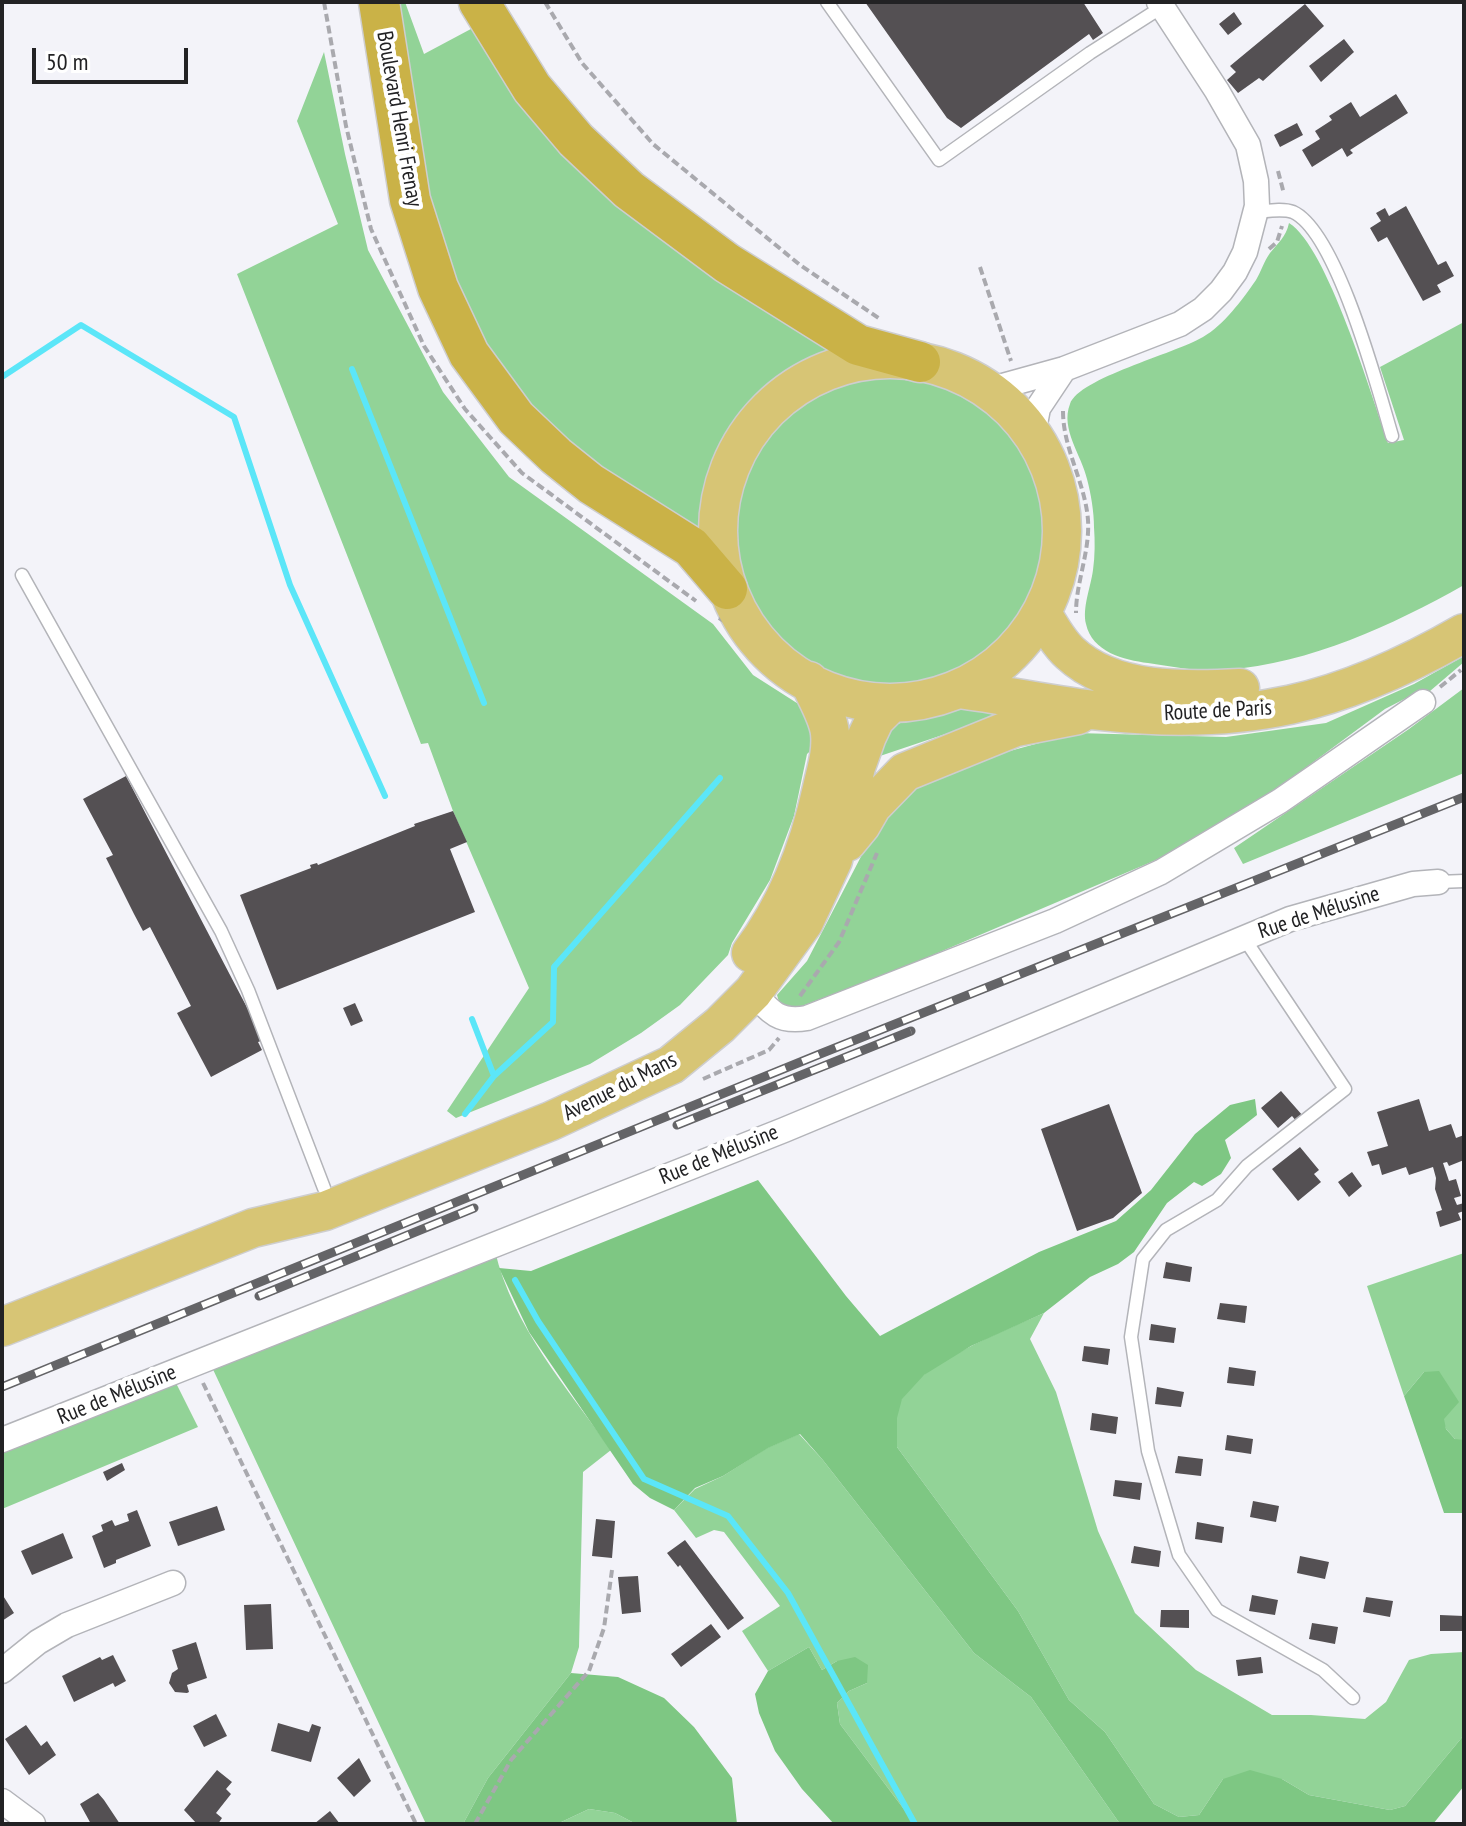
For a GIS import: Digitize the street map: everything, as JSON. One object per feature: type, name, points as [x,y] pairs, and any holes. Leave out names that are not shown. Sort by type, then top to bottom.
[{"type":"highway","name":"Boulevard Henri Frenay","points":[[379,2],[410,200],[438,288],[469,354],[516,418],[556,456],[591,484],[691,547],[727,589]]},
{"type":"highway","points":[[479,2],[532,88],[576,140],[629,190],[727,263],[858,345],[920,362]]},
{"type":"main road","points":[[887,359],[920,362],[1005,385],[1014,412],[1033,435],[1047,461],[1057,490],[1062,523],[1057,573],[1059,614],[1022,641],[1001,662],[958,689],[920,700],[891,703],[844,697],[783,666],[758,641],[738,613],[727,589],[719,557],[720,501],[732,463],[745,438],[781,398],[806,381],[856,363],[887,359]]},
{"type":"main road","name":"Route de Paris","points":[[1059,614],[1068,652],[1085,666],[1105,676],[1138,684],[1211,690],[1286,682],[1327,669],[1371,654],[1464,609]]},
{"type":"main road","name":"Route de Paris","points":[[958,689],[1101,711],[1200,715],[1245,713],[1292,706],[1336,694],[1378,678],[1464,633]]},
{"type":"main road","name":"Avenue du Mans","points":[[253,1228],[303,1196],[550,1098],[629,1060],[670,1034],[733,976],[770,927],[787,896],[817,810],[830,747],[830,729],[809,681]]},
{"type":"main road","name":"Avenue du Mans","points":[[2,1327],[253,1228],[325,1211],[551,1121],[671,1065],[720,1025],[753,992],[804,922],[833,860],[862,749],[875,719],[891,703]]},
{"type":"main road","points":[[833,860],[872,806],[905,772],[1016,727],[1101,711]]},
{"type":"street","points":[[1005,385],[1064,369],[1167,330],[1203,309],[1235,272],[1245,252],[1256,212],[1256,181],[1248,145],[1161,5]]},
{"type":"street","points":[[1033,435],[1038,408],[1064,369]]},
{"type":"street","points":[[753,992],[767,1009],[779,1017],[793,1021],[807,1018],[1106,899],[1161,872],[1280,801],[1423,702]]},
{"type":"street","name":"Rue de Mélusine","points":[[2,1440],[769,1136],[1290,919],[1413,884],[1438,882]]},
{"type":"street","points":[[2,1671],[38,1642],[67,1625],[173,1583]]},
{"type":"street","points":[[2,1801],[33,1824]]},
{"type":"lane","points":[[827,2],[939,160],[1161,5]]},
{"type":"lane","points":[[1256,212],[1290,211],[1304,219],[1321,241],[1357,320],[1392,436]]},
{"type":"lane","points":[[22,575],[221,931],[248,990],[324,1188]]},
{"type":"lane","points":[[1438,882],[1464,881]]},
{"type":"lane","points":[[1244,938],[1345,1089],[1247,1166],[1217,1200],[1166,1230],[1143,1259],[1131,1337],[1148,1451],[1179,1555],[1217,1610],[1323,1670],[1353,1698]]},
{"type":"path","points":[[545,2],[582,63],[653,144],[800,265],[888,325]]},
{"type":"path","points":[[980,267],[1014,369],[1005,385]]},
{"type":"path","points":[[1045,395],[1063,405],[1063,429],[1085,493],[1088,524],[1087,554],[1076,602],[1059,614]]},
{"type":"path","points":[[1423,702],[1464,667]]},
{"type":"path","points":[[193,1365],[416,1824]]},
{"type":"path","points":[[475,1824],[511,1760],[589,1671],[604,1628],[612,1570]]},
{"type":"green space","points":[[387,2],[405,2],[424,54],[484,22],[532,101],[848,352],[790,375],[747,412],[724,448],[709,483],[704,500],[704,539],[605,481],[499,379],[432,240]]},
{"type":"green space","points":[[324,52],[368,250],[443,392],[509,477],[713,624],[753,675],[800,705],[808,717],[816,746],[807,754],[794,816],[770,880],[728,955],[680,1005],[590,1064],[456,1118],[447,1111],[529,988],[453,811],[428,743],[421,744],[237,274],[338,224],[297,121]]},
{"type":"green space","points":[[1289,223],[1304,237],[1333,291],[1388,443],[1404,440],[1380,367],[1464,322],[1464,585],[1379,628],[1289,660],[1226,670],[1197,670],[1119,657],[1095,641],[1086,624],[1086,604],[1094,559],[1093,515],[1087,479],[1070,433],[1070,404],[1077,394],[1090,385],[1189,344],[1218,326],[1256,280]]},
{"type":"green space","points":[[890,373],[921,376],[951,385],[979,400],[1003,420],[1023,444],[1038,472],[1047,502],[1050,533],[1047,564],[1038,594],[1023,622],[1003,646],[979,666],[951,681],[921,690],[890,693],[859,690],[829,681],[801,666],[777,646],[757,622],[742,594],[733,564],[730,533],[733,502],[742,472],[757,444],[777,420],[801,400],[829,385],[859,376]]},
{"type":"green space","points":[[1464,656],[1464,662],[1423,697],[1414,694],[1385,709],[1281,786],[1163,857],[907,966],[802,1006],[781,1009],[777,995],[807,961],[883,814],[923,780],[984,758],[1076,733],[1226,737],[1326,723],[1414,684]]},
{"type":"green space","points":[[1464,688],[1464,773],[1243,864],[1234,848]]},
{"type":"green space","points":[[974,703],[1008,713],[880,756],[890,727]]},
{"type":"green space","points":[[1255,1099],[1257,1115],[1225,1140],[1231,1158],[1221,1174],[1202,1186],[1194,1182],[1167,1203],[1134,1252],[1118,1264],[1090,1277],[1044,1313],[971,1346],[924,1375],[902,1399],[897,1418],[897,1447],[1018,1611],[1069,1700],[1105,1732],[1154,1804],[1179,1817],[1199,1815],[1223,1779],[1250,1770],[1282,1779],[1309,1795],[1390,1810],[1405,1806],[1464,1735],[1464,1786],[1433,1824],[1120,1824],[1031,1697],[974,1653],[800,1434],[695,1488],[674,1510],[650,1498],[633,1484],[529,1332],[499,1268],[531,1271],[758,1180],[880,1336],[1039,1252],[1116,1221],[1151,1190],[1195,1134],[1230,1105]]},
{"type":"green space","points":[[495,1251],[514,1305],[528,1330],[611,1450],[583,1472],[579,1647],[571,1673],[488,1778],[463,1824],[426,1824],[210,1363]]},
{"type":"green space","points":[[1464,1253],[1464,1440],[1456,1440],[1446,1429],[1424,1372],[1404,1396],[1367,1286]]},
{"type":"green space","points":[[1044,1313],[1030,1339],[1056,1392],[1098,1531],[1135,1613],[1196,1670],[1272,1715],[1365,1719],[1386,1702],[1409,1660],[1431,1654],[1464,1652],[1464,1735],[1405,1806],[1390,1810],[1309,1795],[1282,1779],[1223,1779],[1199,1815],[1179,1817],[1154,1804],[1105,1732],[1069,1700],[1018,1611],[897,1447],[898,1409],[902,1398],[913,1385],[967,1348]]},
{"type":"green space","points":[[1439,1371],[1459,1402],[1444,1419],[1446,1429],[1455,1439],[1464,1440],[1464,1513],[1444,1513],[1404,1396],[1424,1372]]},
{"type":"green space","points":[[174,1379],[198,1427],[2,1509],[2,1449]]},
{"type":"green space","points":[[799,1434],[974,1653],[1031,1697],[1120,1824],[915,1824],[840,1724],[837,1703],[849,1691],[867,1683],[837,1661],[822,1670],[809,1647],[768,1671],[742,1631],[780,1606],[724,1532],[714,1530],[696,1538],[674,1510],[695,1489],[723,1476],[767,1448]]},
{"type":"green space","points":[[809,1647],[822,1670],[837,1661],[855,1657],[868,1665],[867,1683],[849,1691],[837,1703],[840,1724],[915,1824],[834,1824],[802,1789],[775,1751],[759,1713],[755,1694],[768,1671]]},
{"type":"green space","points":[[571,1673],[618,1677],[664,1698],[694,1727],[732,1778],[737,1824],[636,1824],[615,1813],[589,1809],[557,1824],[463,1824],[488,1778]]},
{"type":"green space","points":[[589,1809],[615,1813],[636,1824],[557,1824]]},
{"type":"building","points":[[865,2],[1083,2],[1103,33],[1093,40],[1089,34],[961,128],[947,118]]},
{"type":"building","points":[[1305,4],[1324,26],[1263,81],[1259,78],[1238,93],[1227,80],[1236,72],[1230,66]]},
{"type":"building","points":[[1234,12],[1242,24],[1228,35],[1219,24]]},
{"type":"building","points":[[1344,39],[1354,52],[1321,82],[1309,66]]},
{"type":"building","points":[[1396,94],[1408,113],[1350,150],[1353,153],[1347,157],[1342,148],[1312,167],[1302,150],[1320,139],[1315,131],[1332,120],[1329,116],[1351,102],[1360,117]]},
{"type":"building","points":[[1297,123],[1303,135],[1280,147],[1274,135]]},
{"type":"building","points":[[1406,206],[1438,265],[1446,261],[1454,276],[1437,285],[1441,292],[1423,301],[1387,237],[1378,242],[1370,228],[1381,221],[1376,213],[1385,208],[1389,216]]},
{"type":"building","points":[[126,776],[264,1040],[258,1042],[262,1050],[211,1077],[177,1013],[191,1006],[150,927],[143,931],[134,914],[106,858],[113,855],[83,799]]},
{"type":"building","points":[[453,811],[467,842],[450,849],[475,912],[277,990],[240,895]]},
{"type":"building","points":[[355,1003],[363,1021],[351,1026],[343,1008]]},
{"type":"building","points":[[1281,1091],[1303,1116],[1297,1122],[1292,1116],[1278,1128],[1261,1108]]},
{"type":"building","points":[[1419,1099],[1429,1131],[1451,1124],[1456,1138],[1464,1135],[1464,1160],[1449,1166],[1447,1162],[1443,1163],[1449,1181],[1456,1179],[1461,1196],[1454,1198],[1457,1205],[1464,1203],[1464,1211],[1458,1213],[1461,1220],[1440,1227],[1436,1212],[1442,1210],[1435,1189],[1433,1167],[1409,1175],[1406,1167],[1382,1175],[1379,1164],[1372,1166],[1367,1152],[1388,1146],[1377,1112]]},
{"type":"building","points":[[1109,1104],[1142,1193],[1113,1218],[1077,1231],[1041,1129]]},
{"type":"building","points":[[1300,1147],[1319,1170],[1314,1174],[1321,1182],[1298,1201],[1272,1169]]},
{"type":"building","points":[[1352,1172],[1362,1186],[1349,1197],[1338,1182]]},
{"type":"building","points":[[1166,1262],[1192,1267],[1190,1282],[1163,1278]]},
{"type":"building","points":[[1220,1303],[1247,1306],[1245,1323],[1217,1319]]},
{"type":"building","points":[[1151,1324],[1176,1328],[1174,1343],[1149,1340]]},
{"type":"building","points":[[1084,1346],[1110,1349],[1108,1365],[1082,1361]]},
{"type":"building","points":[[1229,1367],[1256,1371],[1254,1386],[1227,1383]]},
{"type":"building","points":[[1157,1387],[1184,1392],[1181,1407],[1155,1404]]},
{"type":"building","points":[[1092,1413],[1118,1417],[1116,1434],[1090,1430]]},
{"type":"building","points":[[1227,1435],[1253,1439],[1251,1454],[1225,1450]]},
{"type":"building","points":[[1178,1456],[1203,1459],[1201,1476],[1175,1473]]},
{"type":"building","points":[[122,1463],[125,1470],[107,1481],[103,1472]]},
{"type":"building","points":[[1115,1480],[1142,1483],[1140,1500],[1113,1496]]},
{"type":"building","points":[[1253,1501],[1279,1506],[1276,1522],[1250,1517]]},
{"type":"building","points":[[217,1506],[225,1530],[178,1546],[169,1522]]},
{"type":"building","points":[[137,1510],[151,1546],[104,1568],[92,1536],[103,1531],[101,1525],[112,1520],[115,1526],[129,1521],[127,1514]]},
{"type":"building","points":[[596,1519],[615,1521],[612,1558],[592,1556]]},
{"type":"building","points":[[1197,1522],[1224,1527],[1222,1543],[1195,1539]]},
{"type":"building","points":[[63,1533],[73,1558],[32,1575],[21,1551]]},
{"type":"building","points":[[685,1540],[744,1618],[728,1630],[680,1565],[678,1567],[667,1553]]},
{"type":"building","points":[[1134,1546],[1161,1551],[1159,1567],[1131,1563]]},
{"type":"building","points":[[1300,1556],[1329,1562],[1325,1579],[1297,1573]]},
{"type":"building","points":[[638,1576],[641,1612],[622,1614],[618,1577]]},
{"type":"building","points":[[2,1594],[14,1613],[2,1621]]},
{"type":"building","points":[[1252,1595],[1278,1600],[1275,1615],[1249,1611]]},
{"type":"building","points":[[1366,1597],[1393,1601],[1390,1617],[1363,1612]]},
{"type":"building","points":[[271,1604],[273,1649],[246,1650],[244,1605]]},
{"type":"building","points":[[1161,1610],[1189,1610],[1189,1628],[1160,1627]]},
{"type":"building","points":[[1440,1615],[1464,1616],[1464,1631],[1440,1631]]},
{"type":"building","points":[[1312,1623],[1338,1627],[1335,1644],[1309,1639]]},
{"type":"building","points":[[711,1624],[721,1637],[681,1667],[671,1654]]},
{"type":"building","points":[[196,1642],[207,1678],[187,1685],[187,1693],[175,1692],[169,1683],[172,1673],[178,1669],[172,1650]]},
{"type":"building","points":[[113,1655],[126,1681],[115,1687],[113,1683],[74,1702],[62,1676],[100,1657],[102,1660]]},
{"type":"building","points":[[1261,1657],[1263,1673],[1238,1676],[1236,1660]]},
{"type":"building","points":[[216,1714],[227,1736],[204,1747],[193,1726]]},
{"type":"building","points":[[278,1723],[309,1732],[312,1724],[321,1727],[311,1762],[271,1751]]},
{"type":"building","points":[[26,1725],[41,1746],[47,1741],[56,1755],[29,1775],[5,1739]]},
{"type":"building","points":[[359,1758],[371,1781],[354,1797],[337,1778]]},
{"type":"building","points":[[217,1770],[232,1782],[226,1789],[231,1794],[216,1813],[222,1818],[218,1824],[197,1824],[184,1810]]},
{"type":"building","points":[[98,1793],[120,1824],[91,1824],[80,1804]]},
{"type":"building","points":[[330,1811],[340,1824],[314,1824]]},
{"type":"waterway","points":[[2,377],[81,325],[234,417],[290,585],[385,796]]},
{"type":"waterway","points":[[352,369],[484,703]]},
{"type":"waterway","points":[[494,1076],[553,1022],[554,967],[720,778]]},
{"type":"waterway","points":[[465,1114],[494,1076],[472,1019]]},
{"type":"waterway","points":[[515,1280],[538,1321],[644,1479],[728,1516],[788,1593],[915,1824]]},
{"type":"railway","points":[[2,1387],[820,1054],[1464,797]]},
{"type":"railway","points":[[677,1125],[911,1031]]},
{"type":"railway","points":[[259,1296],[474,1208]]}]
